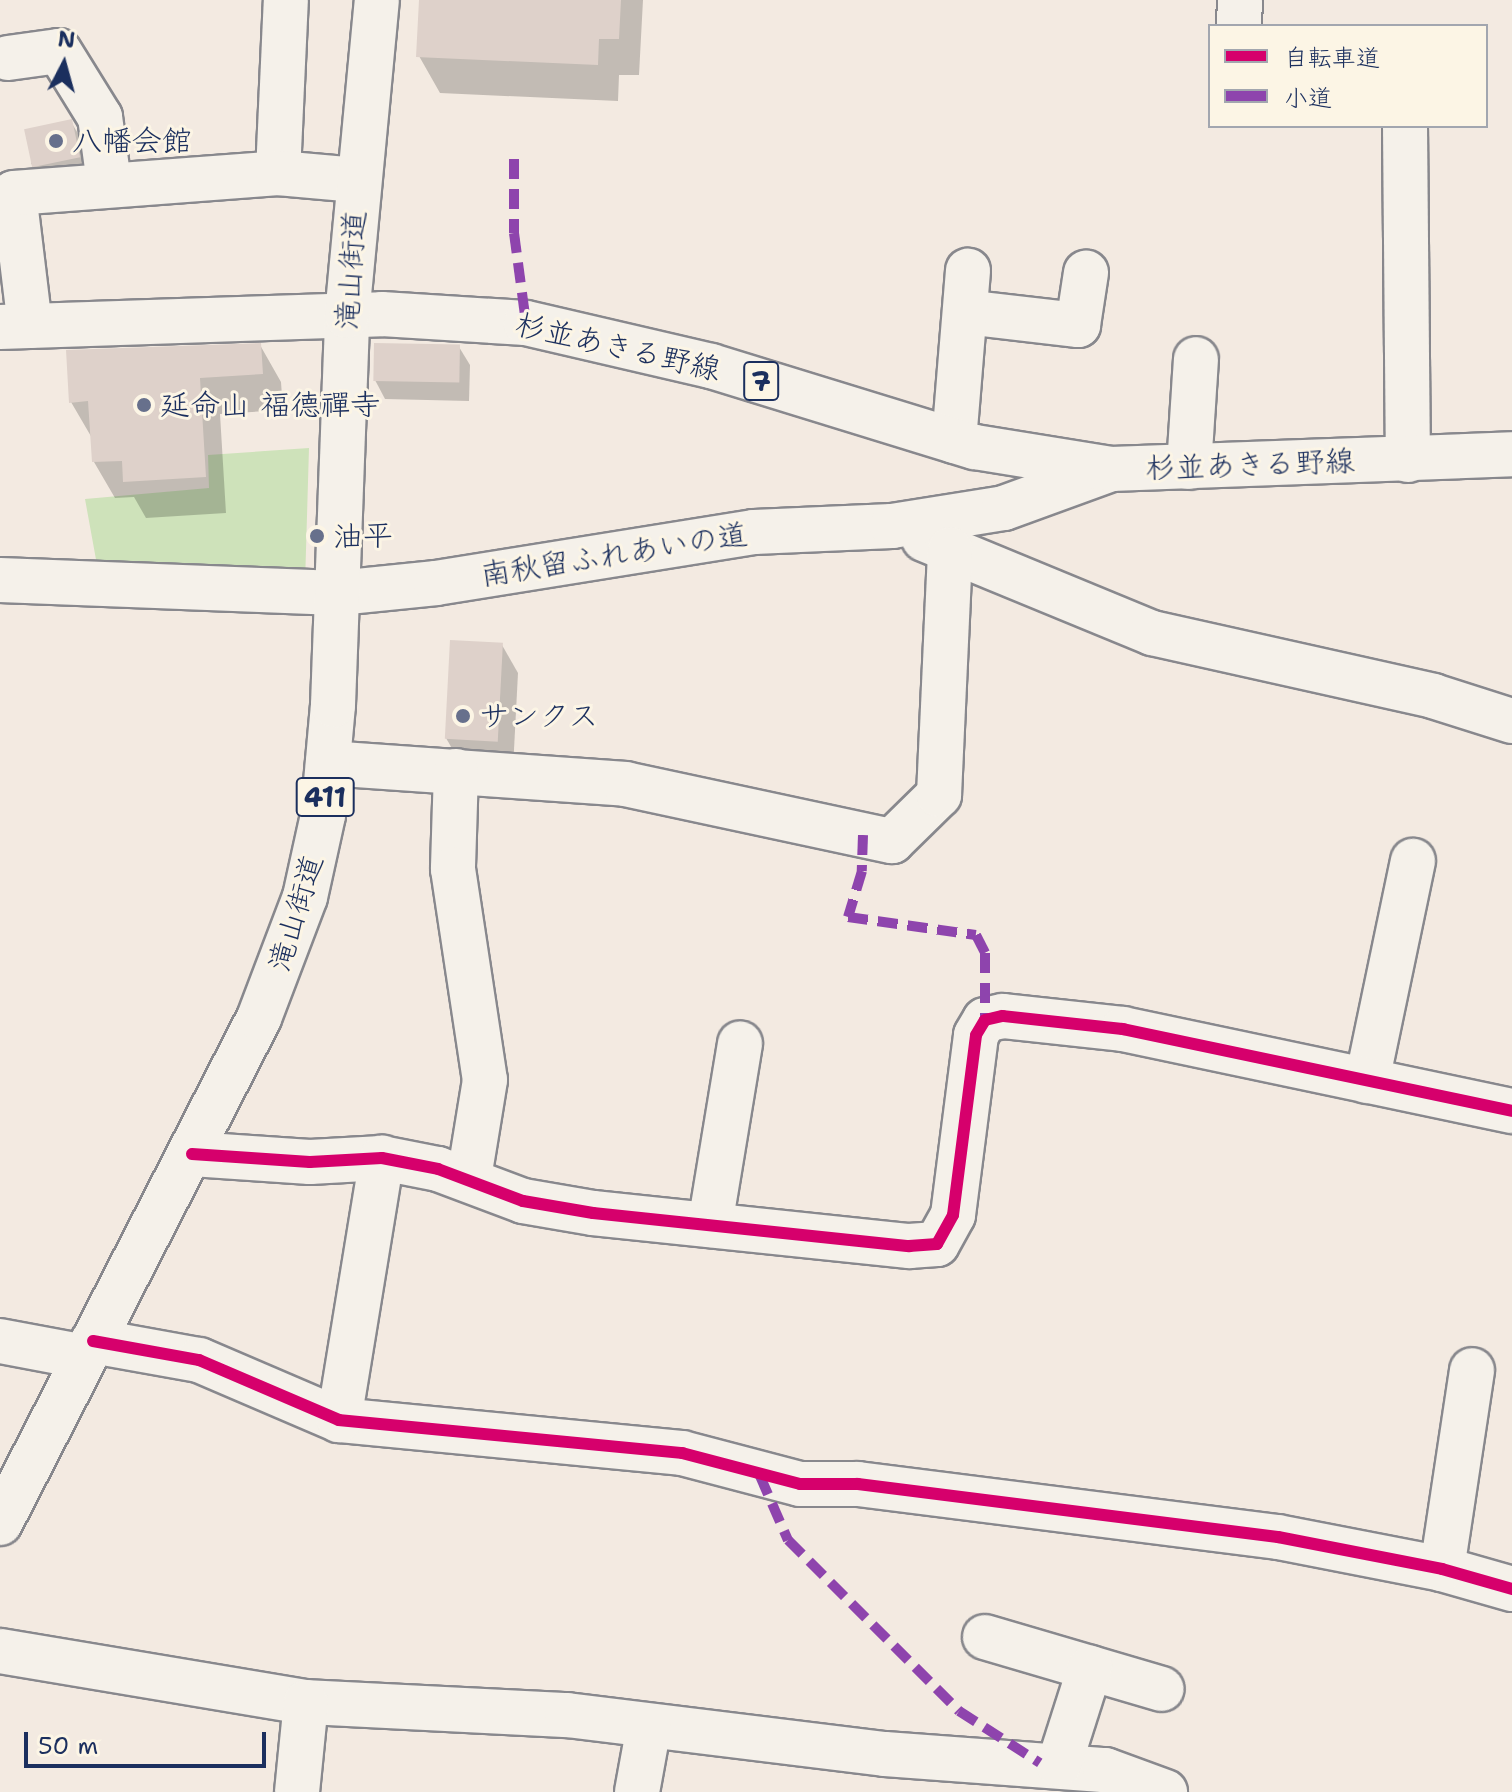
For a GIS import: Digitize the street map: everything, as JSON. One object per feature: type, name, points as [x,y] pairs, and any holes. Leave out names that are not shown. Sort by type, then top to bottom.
[{"type":"main road","points":[[278,173],[286,0]]},
{"type":"main road","name":"滝山街道","points":[[0,1523],[192,1154],[286,957],[320,829],[328,763],[338,593],[347,316],[357,180],[377,0]]},
{"type":"main road","points":[[1239,24],[1240,0]]},
{"type":"main road","points":[[8,58],[59,51],[100,117],[109,183]]},
{"type":"main road","points":[[1405,128],[1408,460]]},
{"type":"main road","points":[[15,327],[14,193],[109,183],[278,173],[357,180]]},
{"type":"main road","points":[[954,441],[966,291],[1078,325],[1086,273]]},
{"type":"main road","name":"杉並あきる野線","points":[[15,327],[347,316],[437,316],[534,324],[711,366],[954,441],[1111,469],[1512,454]]},
{"type":"main road","points":[[1189,467],[1196,359]]},
{"type":"main road","name":"南秋留ふれあいの道","points":[[0,580],[338,593],[436,583],[754,532],[892,526],[1004,508],[1111,469]]},
{"type":"main road","points":[[892,526],[1152,633],[1433,696],[1512,721]]},
{"type":"main road","points":[[328,763],[625,784],[892,841],[939,795],[950,549]]},
{"type":"main road","points":[[456,771],[453,869],[485,1080],[469,1178]]},
{"type":"main road","points":[[1367,1081],[1413,861]]},
{"type":"main road","points":[[192,1154],[310,1162],[382,1158],[469,1178],[523,1201],[909,1246],[937,1244],[953,1215],[976,1035],[985,1020],[1003,1016],[1123,1029],[1512,1111]]},
{"type":"main road","points":[[710,1225],[740,1043]]},
{"type":"main road","points":[[339,1420],[382,1158]]},
{"type":"main road","points":[[0,1341],[199,1360],[339,1420],[682,1453],[800,1484],[858,1484],[1278,1537],[1442,1569],[1512,1589]]},
{"type":"main road","points":[[1442,1569],[1472,1370]]},
{"type":"main road","points":[[985,1637],[1162,1689]]},
{"type":"main road","points":[[0,1651],[306,1702],[567,1715],[963,1775],[1059,1765],[1105,1770],[1144,1788]]},
{"type":"main road","points":[[1059,1765],[1090,1668]]},
{"type":"main road","points":[[297,1792],[306,1702]]},
{"type":"main road","points":[[637,1792],[649,1726]]},
{"type":"green space","points":[[309,448],[305,584],[99,576],[85,499],[209,488],[208,455]]},
{"type":"building","points":[[419,0],[621,0],[619,39],[599,39],[598,65],[416,57]]},
{"type":"building","name":"八幡会館","points":[[72,119],[80,157],[32,167],[24,129]]},
{"type":"building","points":[[261,343],[263,374],[200,378],[206,477],[123,482],[122,461],[92,462],[88,401],[69,403],[66,350]]},
{"type":"building","points":[[374,343],[460,345],[459,382],[373,381]]},
{"type":"building","points":[[450,640],[503,643],[498,742],[445,739]]},
{"type":"marked path","points":[[514,159],[514,233],[526,323]]},
{"type":"marked path","points":[[863,835],[862,871],[848,917],[976,935],[985,953],[985,1020]]},
{"type":"marked path","points":[[760,1476],[788,1540],[959,1711],[1040,1763]]},
{"type":"cycle path","points":[[192,1154],[310,1162],[382,1158],[438,1169],[523,1201],[593,1213],[909,1246],[937,1244],[953,1215],[976,1035],[985,1020],[1003,1016],[1123,1029],[1512,1111]]},
{"type":"cycle path","points":[[93,1341],[199,1360],[339,1420],[682,1453],[800,1484],[858,1484],[1278,1537],[1442,1569],[1512,1589]]},
{"type":"place","name":"八幡会館","points":[[56,141]]},
{"type":"place","name":"延命山 福德禪寺","points":[[144,405]]},
{"type":"place","name":"油平","points":[[317,536]]},
{"type":"place","name":"サンクス","points":[[463,716]]}]
